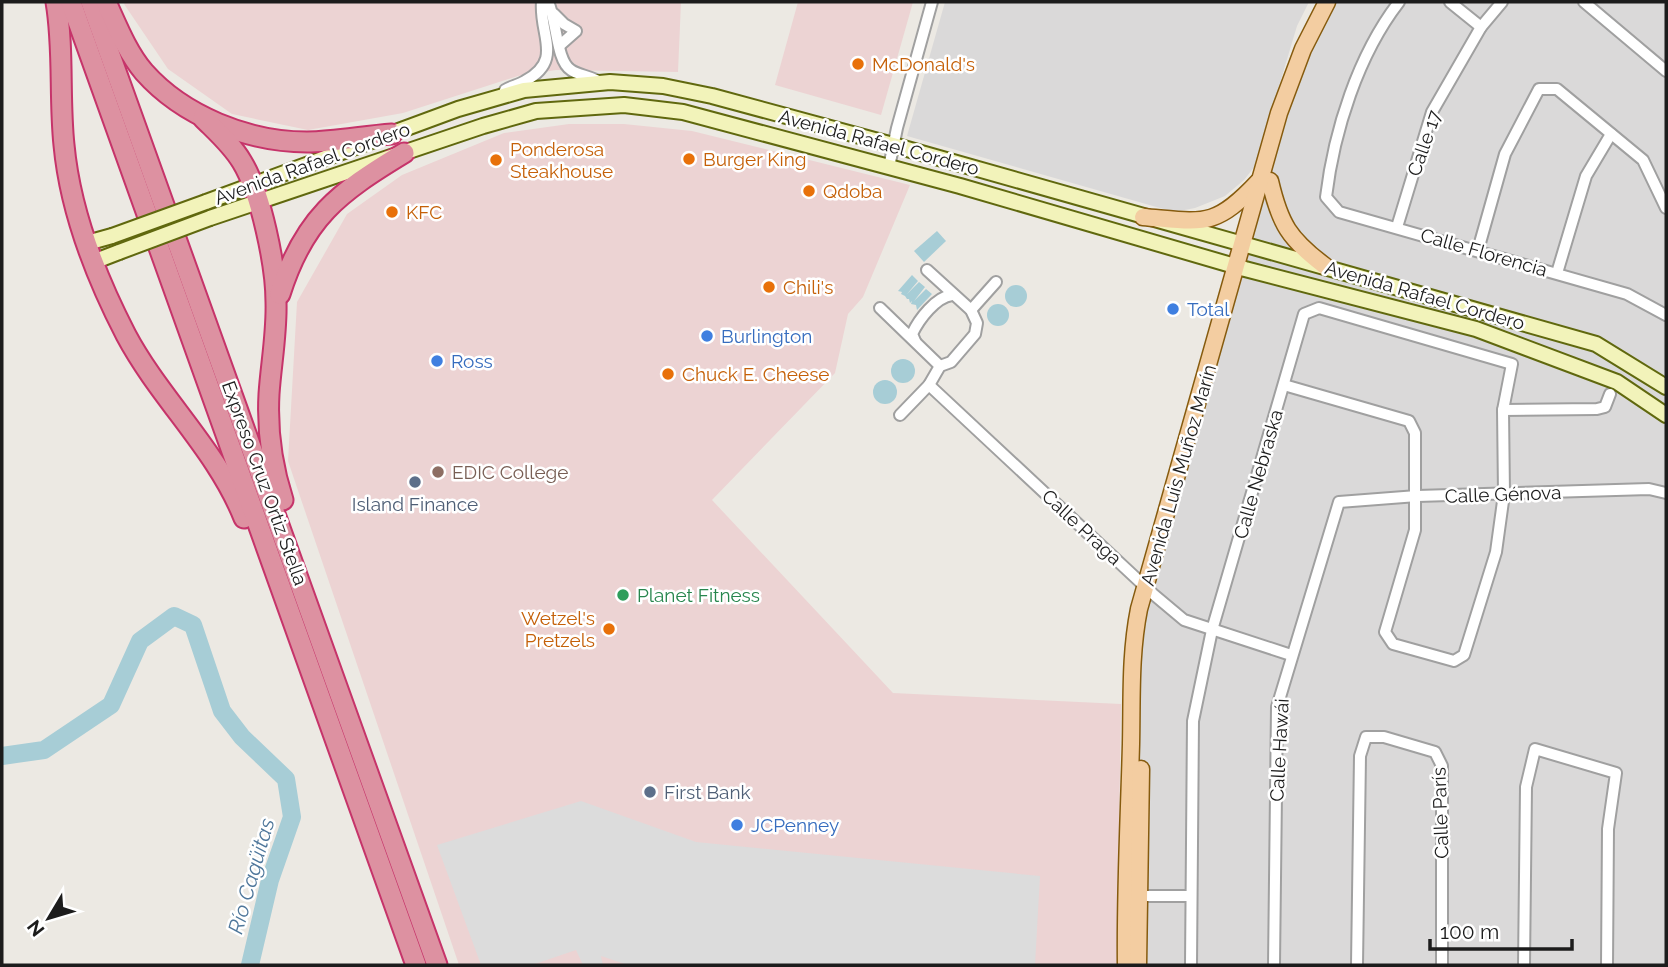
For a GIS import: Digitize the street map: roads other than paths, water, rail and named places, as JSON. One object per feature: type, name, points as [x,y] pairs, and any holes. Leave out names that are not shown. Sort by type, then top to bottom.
[{"type":"highway","points":[[56,2],[67,172],[90,253],[126,335],[220,473],[242,512],[255,545],[282,591]]},
{"type":"highway","name":"Expreso Cruz Ortiz Stella","points":[[71,2],[416,965]]},
{"type":"highway","name":"Expreso Cruz Ortiz Stella","points":[[91,2],[437,965]]},
{"type":"highway","points":[[106,2],[121,36],[144,71],[177,101],[203,118],[233,148],[249,174],[256,194],[271,253],[276,304],[269,397],[271,452],[294,534],[302,586]]},
{"type":"highway","points":[[203,118],[248,133],[304,142],[392,134]]},
{"type":"highway","points":[[276,304],[297,248],[316,220],[349,188],[404,153]]},
{"type":"main road","name":"Avenida Luis Muñoz Marín","points":[[1126,965],[1132,896],[1142,658],[1149,591],[1265,181],[1291,77],[1327,2]]},
{"type":"main road","name":"Avenida Luis Muñoz Marín","points":[[1265,181],[1301,81],[1337,2]]},
{"type":"main road","name":"Avenida Rafael Cordero","points":[[90,253],[119,252],[210,218],[256,194],[392,134],[496,97],[537,88],[602,83],[663,86],[712,96],[893,145],[1596,344],[1666,387]]},
{"type":"main road","name":"Avenida Rafael Cordero","points":[[90,253],[112,236],[206,202],[256,194],[404,153],[536,111],[624,105],[683,112],[889,167],[1240,267],[1476,329],[1617,382],[1666,415]]},
{"type":"main road","points":[[1143,217],[1194,221],[1216,217],[1265,181],[1281,220],[1299,245],[1325,266]]},
{"type":"main road","name":"Avenida Luis Muñoz Marín","points":[[1132,896],[1138,965]]},
{"type":"street","points":[[496,97],[507,88],[523,83],[543,69],[547,60],[547,45],[542,2]]},
{"type":"street","points":[[548,2],[554,13],[576,31],[559,46]]},
{"type":"street","points":[[889,167],[932,2]]},
{"type":"street","name":"Calle Florencia","points":[[1399,2],[1389,14],[1354,82],[1329,174],[1326,197],[1339,212],[1627,294],[1666,315]]},
{"type":"street","points":[[1450,2],[1481,27]]},
{"type":"street","name":"Calle 17","points":[[1397,227],[1432,112],[1481,27],[1502,2]]},
{"type":"street","points":[[1588,3],[1666,71]]},
{"type":"street","points":[[554,13],[561,60],[571,71],[591,76],[602,83]]},
{"type":"street","points":[[1478,250],[1505,154],[1539,89],[1558,89],[1643,160],[1666,208]]},
{"type":"street","points":[[1557,273],[1586,176],[1611,134]]},
{"type":"street","points":[[900,415],[929,386],[940,366],[951,362],[975,334],[977,323],[971,310],[927,270]]},
{"type":"street","points":[[971,310],[996,282]]},
{"type":"street","points":[[915,341],[912,334],[916,325],[943,296],[952,295]]},
{"type":"street","points":[[880,308],[940,366]]},
{"type":"street","name":"Calle Nebraska","points":[[1191,965],[1193,721],[1212,630],[1304,314],[1319,308],[1512,364],[1503,410]]},
{"type":"street","points":[[1284,385],[1409,421],[1415,433],[1415,530],[1385,632],[1393,643],[1454,661],[1464,654],[1496,552],[1504,494],[1503,410],[1597,409],[1605,407],[1610,394]]},
{"type":"street","name":"Calle Praga","points":[[929,386],[1149,591],[1184,620],[1291,655]]},
{"type":"street","name":"Calle Génova","points":[[1339,502],[1417,496],[1648,489],[1666,493]]},
{"type":"street","name":"Calle Hawái","points":[[1274,965],[1277,707],[1339,502]]},
{"type":"street","name":"Calle París","points":[[1357,965],[1360,756],[1366,737],[1384,737],[1434,752],[1443,766],[1442,965]]},
{"type":"street","points":[[1524,965],[1526,787],[1535,749],[1616,773],[1608,829],[1607,965]]},
{"type":"street","points":[[1132,896],[1191,896]]},
{"type":"water","points":[[937,231],[946,241],[924,262],[914,251]]},
{"type":"water","points":[[912,275],[918,281],[907,294],[919,282],[925,287],[914,301],[926,289],[932,294],[917,310],[916,305],[911,304],[912,301],[910,303],[902,292],[898,291]]},
{"type":"water","points":[[1016,285],[1024,288],[1027,296],[1024,304],[1016,307],[1008,304],[1005,296],[1008,288]]},
{"type":"water","points":[[998,304],[1006,307],[1009,315],[1006,323],[998,326],[990,323],[987,315],[990,307]]},
{"type":"water","points":[[903,359],[912,362],[915,371],[912,380],[903,383],[894,380],[891,371],[894,362]]},
{"type":"water","points":[[880,380],[890,380],[897,387],[897,397],[890,404],[880,404],[873,397],[873,387]]},
{"type":"waterway","name":"Río Cagüitas","points":[[2,756],[44,750],[111,705],[140,641],[174,616],[193,625],[222,711],[242,737],[286,779],[292,817],[270,880],[250,965]]},
{"type":"place","name":"McDonald's","points":[[858,64]]},
{"type":"place","name":"Burger King","points":[[689,159]]},
{"type":"place","name":"Ponderosa Steakhouse","points":[[496,160]]},
{"type":"place","name":"Qdoba","points":[[809,191]]},
{"type":"place","name":"KFC","points":[[392,212]]},
{"type":"place","name":"Chili's","points":[[769,287]]},
{"type":"place","name":"Total","points":[[1173,309]]},
{"type":"place","name":"Burlington","points":[[707,336]]},
{"type":"place","name":"Ross","points":[[437,361]]},
{"type":"place","name":"Chuck E. Cheese","points":[[668,374]]},
{"type":"place","name":"EDIC College","points":[[438,472]]},
{"type":"place","name":"Island Finance","points":[[415,482]]},
{"type":"place","name":"Planet Fitness","points":[[623,595]]},
{"type":"place","name":"Wetzel's Pretzels","points":[[609,629]]},
{"type":"place","name":"First Bank","points":[[650,792]]},
{"type":"place","name":"JCPenney","points":[[737,825]]}]
